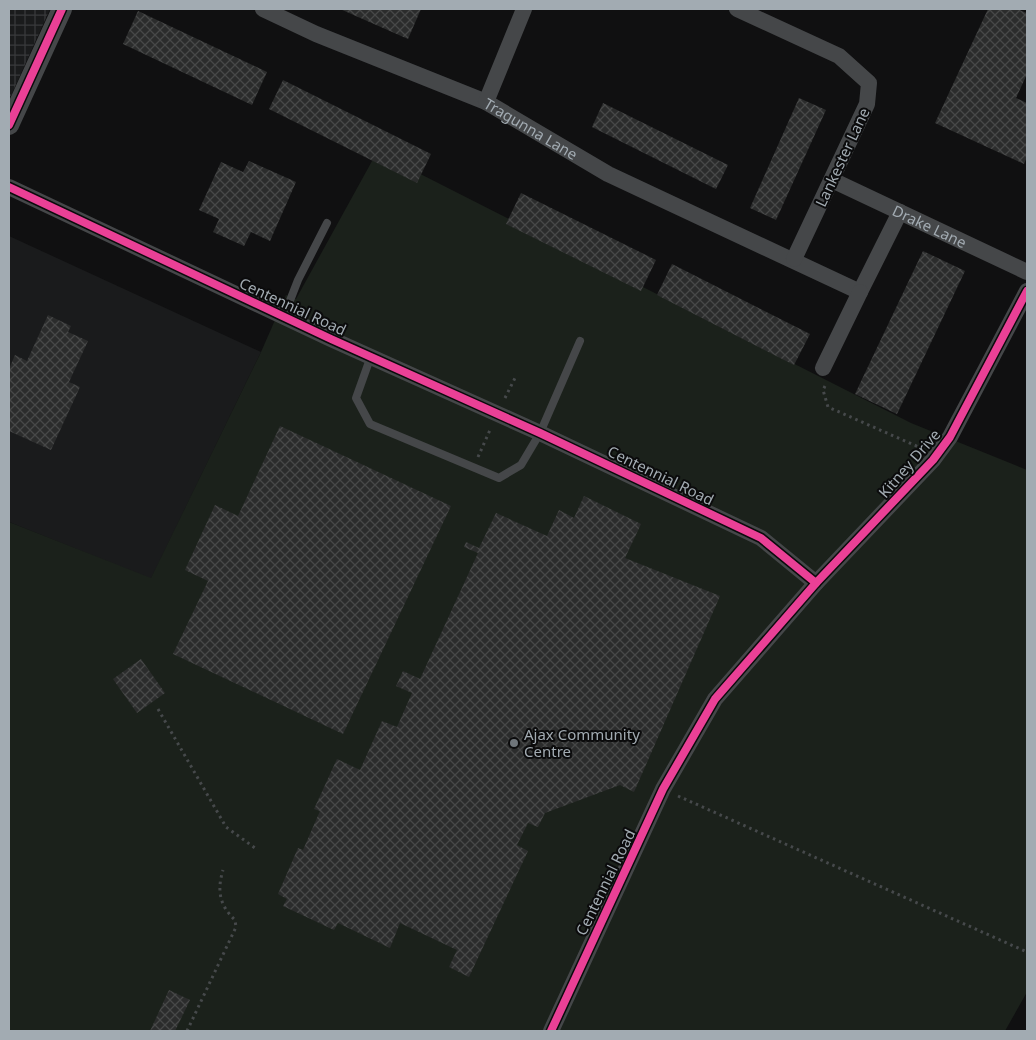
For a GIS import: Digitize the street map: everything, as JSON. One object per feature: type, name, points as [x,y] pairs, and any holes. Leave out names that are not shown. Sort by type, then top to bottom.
[{"type":"street","points":[[10,117],[62,9]]},
{"type":"street","name":"Tragunna Lane","points":[[263,9],[316,34],[486,102],[608,174],[860,292]]},
{"type":"street","points":[[486,102],[524,9]]},
{"type":"street","name":"Lankester Lane","points":[[737,9],[839,56],[869,83],[867,104],[794,260]]},
{"type":"street","name":"Drake Lane","points":[[832,180],[1027,272]]},
{"type":"street","name":"Centennial Road","points":[[9,188],[331,339],[497,415],[540,432],[761,538],[816,583],[715,699],[663,789],[551,1031]]},
{"type":"street","points":[[823,368],[900,212]]},
{"type":"street","name":"Kitney Drive","points":[[816,583],[938,453],[950,437],[1027,291]]},
{"type":"lane","points":[[284,316],[298,280],[327,223]]},
{"type":"lane","points":[[371,356],[356,398],[370,424],[499,478],[521,465],[540,432],[580,341]]},
{"type":"path","points":[[823,368],[828,380],[823,390],[828,407],[910,445],[938,453]]},
{"type":"path","points":[[158,709],[226,827],[255,848]]},
{"type":"path","points":[[678,795],[1027,952]]},
{"type":"path","points":[[187,1031],[236,927],[235,920],[226,912],[218,888],[224,870]]},
{"type":"shaded area","points":[[9,9],[50,9],[9,100]]},
{"type":"shaded area","points":[[377,152],[911,423],[1027,470],[1027,992],[1005,1031],[9,1031],[9,522],[151,578],[261,352],[286,295],[296,299]]},
{"type":"shaded area","points":[[9,236],[261,352],[151,579],[9,522]]},
{"type":"building","points":[[340,9],[421,9],[408,39]]},
{"type":"building","points":[[988,9],[1017,9],[1027,13],[1027,74],[1016,98],[1027,103],[1027,157],[1024,164],[935,123]]},
{"type":"building","points":[[138,11],[267,72],[252,105],[123,44]]},
{"type":"building","points":[[283,80],[431,154],[417,183],[269,109]]},
{"type":"building","points":[[799,98],[826,110],[776,220],[750,208]]},
{"type":"building","points":[[603,103],[728,165],[716,189],[592,127]]},
{"type":"building","points":[[249,161],[296,182],[270,241],[251,232],[244,246],[213,232],[219,219],[199,210],[221,162],[243,172]]},
{"type":"building","points":[[521,193],[656,260],[641,291],[506,224]]},
{"type":"building","points":[[923,251],[965,271],[897,414],[855,394]]},
{"type":"building","points":[[672,264],[810,334],[794,365],[657,295]]},
{"type":"building","points":[[48,315],[71,326],[68,332],[88,341],[69,382],[80,387],[51,450],[9,431],[9,369],[15,355],[27,361]]},
{"type":"building","points":[[280,426],[451,506],[343,734],[173,654],[208,581],[185,570],[215,505],[238,516]]},
{"type":"building","name":"Ajax Community Centre","points":[[584,496],[641,524],[625,558],[720,596],[634,792],[620,785],[545,813],[538,827],[528,823],[517,845],[528,851],[469,977],[449,967],[457,950],[400,923],[390,948],[338,923],[334,930],[283,906],[287,899],[278,894],[298,848],[303,850],[320,811],[314,809],[337,759],[360,770],[382,721],[397,727],[412,693],[396,686],[403,671],[420,679],[478,553],[464,547],[466,542],[479,548],[496,513],[547,536],[559,510],[574,518]]},
{"type":"building","points":[[141,659],[165,693],[137,713],[113,679]]},
{"type":"building","points":[[169,990],[190,1000],[175,1031],[150,1031]]},
{"type":"cycle path","points":[[9,125],[62,9]]},
{"type":"cycle path","points":[[9,187],[331,339],[540,433],[761,538],[816,583]]},
{"type":"cycle path","points":[[551,1031],[663,789],[715,699],[816,583],[933,460],[950,437],[1027,291]]},
{"type":"place","name":"Ajax Community Centre","points":[[514,743]]}]
